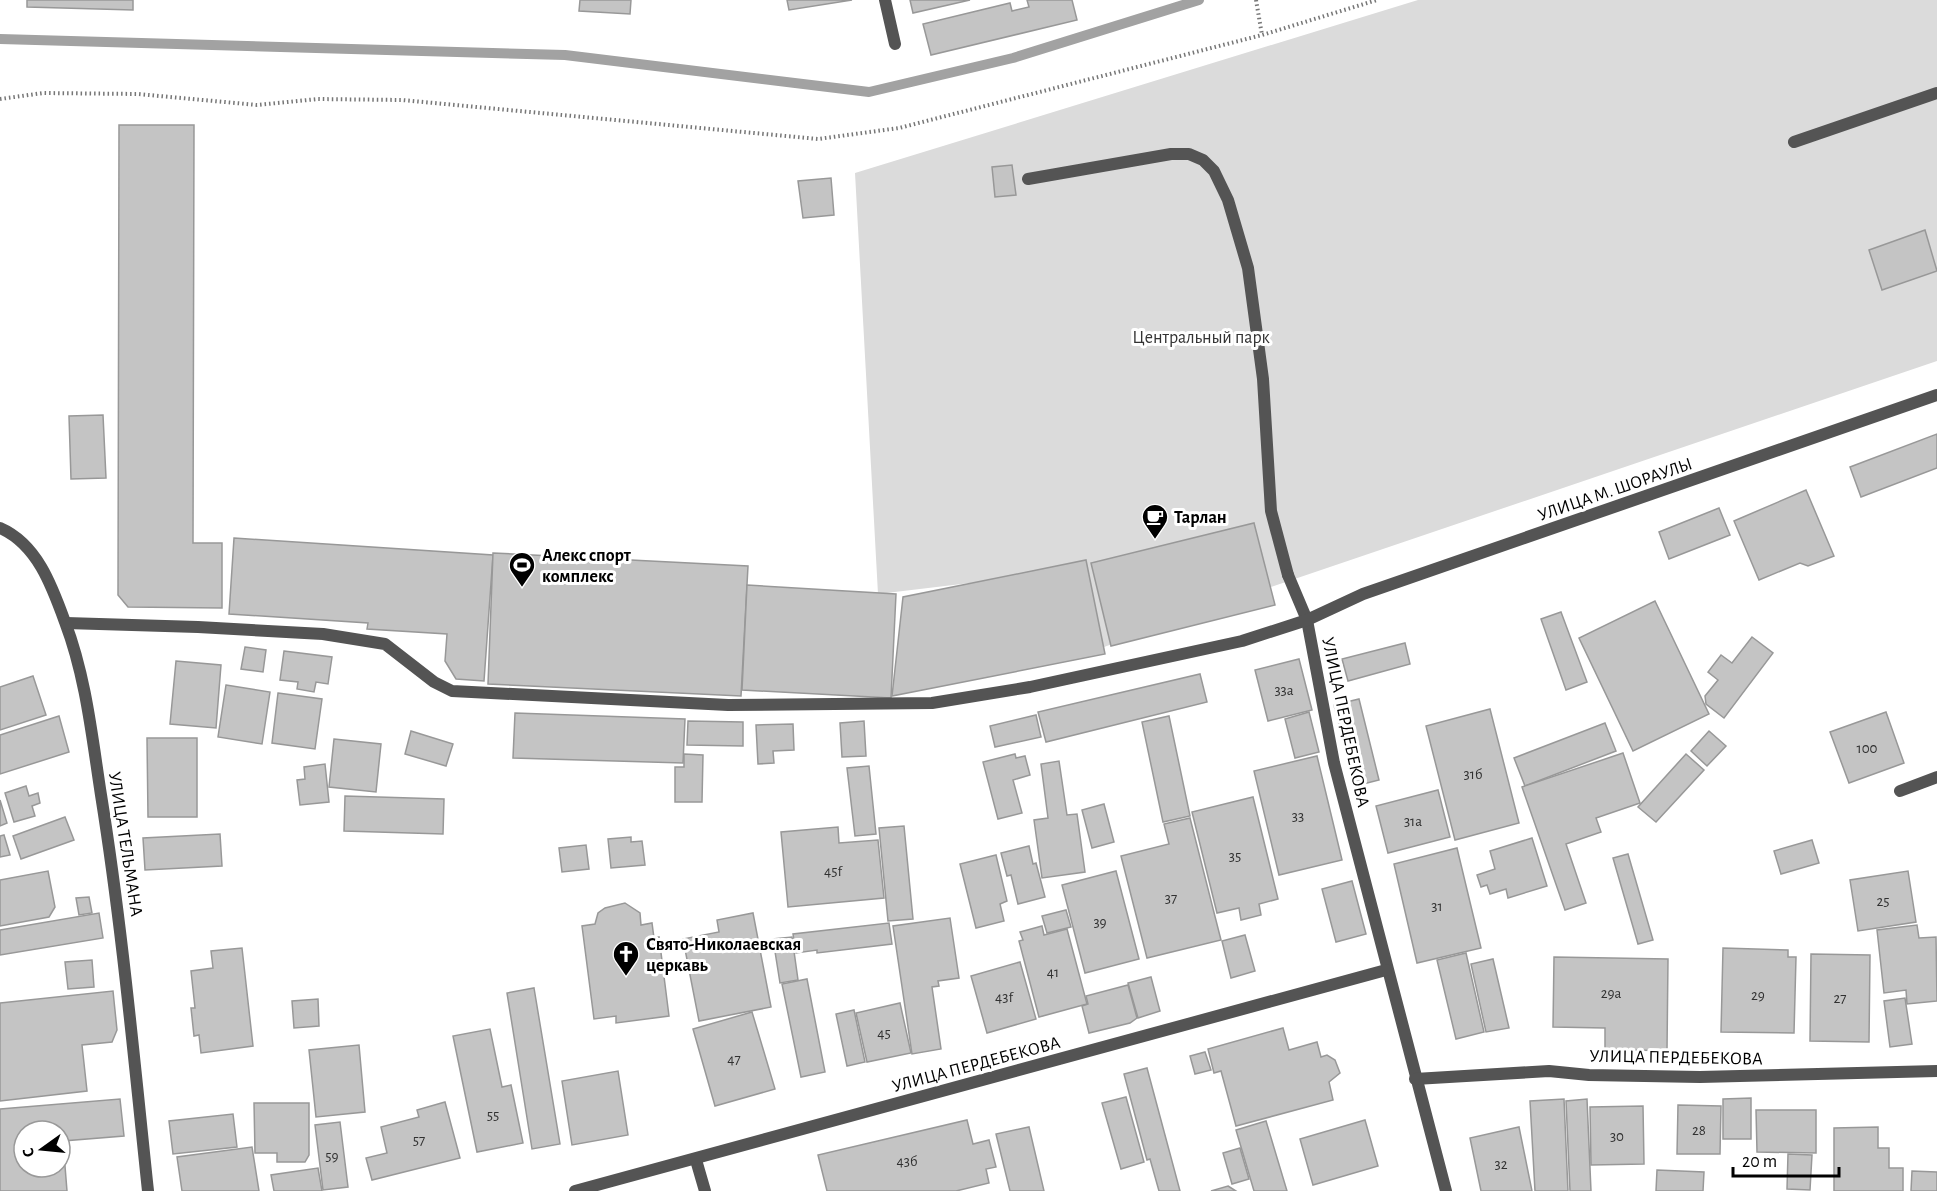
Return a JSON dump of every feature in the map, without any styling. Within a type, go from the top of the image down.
[{"type":"street","points":[[885,0],[895,44]]},
{"type":"street","points":[[1794,142],[1937,93]]},
{"type":"street","name":"УЛИЦА ПЕРДЕБЕКОВА","points":[[1028,179],[1171,154],[1190,154],[1203,160],[1214,171],[1228,200],[1248,268],[1263,380],[1271,511],[1288,575],[1307,620],[1334,763],[1386,970],[1446,1191]]},
{"type":"street","name":"УЛИЦА М. ШОРАУЛЫ","points":[[66,623],[323,634],[386,644],[434,682],[452,691],[728,705],[932,703],[1030,687],[1242,641],[1307,620],[1363,594],[1937,395]]},
{"type":"street","name":"УЛИЦА ТЕЛЬМАНА","points":[[0,528],[13,534],[32,552],[47,578],[66,623],[83,682],[117,898],[148,1191]]},
{"type":"street","points":[[1900,791],[1937,777]]},
{"type":"street","name":"УЛИЦА ПЕРДЕБЕКОВА","points":[[575,1191],[696,1160],[1386,970]]},
{"type":"street","name":"УЛИЦА ПЕРДЕБЕКОВА","points":[[1415,1079],[1549,1071],[1589,1075],[1700,1077],[1937,1071]]},
{"type":"street","points":[[696,1160],[705,1191]]},
{"type":"path","points":[[1256,0],[1262,34]]},
{"type":"path","points":[[0,99],[55,93],[138,94],[257,105],[318,99],[402,100],[818,139],[899,128],[1262,34],[1377,0]]},
{"type":"green space","name":"Центральный парк","points":[[1418,0],[1937,0],[1937,361],[1271,587],[1104,647],[1079,570],[878,594],[855,173]]},
{"type":"building","points":[[27,0],[133,0],[133,10],[27,7]]},
{"type":"building","points":[[580,0],[631,0],[630,14],[579,11]]},
{"type":"building","points":[[787,0],[852,0],[789,10]]},
{"type":"building","points":[[910,0],[970,0],[913,13]]},
{"type":"building","points":[[1027,0],[1072,0],[1077,20],[931,55],[923,24],[1010,3],[1012,11],[1029,7]]},
{"type":"building","points":[[119,125],[194,125],[193,543],[222,543],[222,608],[128,607],[118,595]]},
{"type":"building","points":[[1012,165],[1016,195],[995,197],[992,167]]},
{"type":"building","points":[[831,178],[834,215],[803,218],[798,181]]},
{"type":"building","points":[[1925,230],[1937,271],[1882,290],[1869,250]]},
{"type":"building","points":[[103,415],[106,478],[71,479],[69,416]]},
{"type":"building","points":[[1937,434],[1937,468],[1861,497],[1850,467]]},
{"type":"building","points":[[1806,490],[1834,556],[1808,566],[1800,563],[1759,580],[1734,521]]},
{"type":"building","points":[[1719,508],[1730,535],[1669,559],[1659,532]]},
{"type":"building","points":[[1254,523],[1275,605],[1111,646],[1091,563]]},
{"type":"building","points":[[234,538],[493,555],[484,681],[456,679],[445,661],[447,634],[367,629],[368,623],[229,614]]},
{"type":"building","points":[[493,553],[748,566],[741,696],[488,684]]},
{"type":"building","points":[[1086,560],[1105,654],[892,696],[903,597]]},
{"type":"building","points":[[747,585],[896,594],[891,698],[742,690]]},
{"type":"building","points":[[1655,601],[1709,714],[1633,751],[1579,638]]},
{"type":"building","points":[[1561,612],[1587,682],[1566,690],[1541,619]]},
{"type":"building","points":[[1752,637],[1773,653],[1724,718],[1706,704],[1705,696],[1718,680],[1708,672],[1721,655],[1732,663]]},
{"type":"building","points":[[1405,643],[1410,664],[1348,681],[1342,659]]},
{"type":"building","points":[[245,647],[266,650],[263,672],[241,669]]},
{"type":"building","points":[[284,651],[332,657],[328,684],[316,682],[314,692],[297,689],[298,682],[280,680]]},
{"type":"building","points":[[1299,659],[1312,710],[1268,721],[1255,670]]},
{"type":"building","points":[[176,661],[221,665],[216,728],[170,724]]},
{"type":"building","points":[[1200,674],[1207,702],[1046,742],[1038,712]]},
{"type":"building","points":[[33,676],[46,715],[0,730],[0,687]]},
{"type":"building","points":[[226,685],[270,692],[262,744],[218,737]]},
{"type":"building","points":[[278,693],[322,699],[315,749],[272,743]]},
{"type":"building","points":[[1359,699],[1379,780],[1355,786],[1334,705]]},
{"type":"building","points":[[1490,709],[1519,823],[1455,840],[1426,726]]},
{"type":"building","points":[[1309,712],[1319,752],[1295,758],[1285,719]]},
{"type":"building","points":[[1886,712],[1904,763],[1849,783],[1830,732]]},
{"type":"building","points":[[515,713],[685,719],[683,763],[513,758]]},
{"type":"building","points":[[1036,715],[1041,737],[995,747],[990,726]]},
{"type":"building","points":[[59,716],[69,752],[0,774],[0,735]]},
{"type":"building","points":[[1169,716],[1190,816],[1163,822],[1142,722]]},
{"type":"building","points":[[688,721],[743,722],[743,746],[687,745]]},
{"type":"building","points":[[864,721],[866,756],[842,757],[840,723]]},
{"type":"building","points":[[1605,723],[1616,751],[1525,786],[1514,758]]},
{"type":"building","points":[[793,724],[794,750],[773,751],[774,763],[758,764],[756,725]]},
{"type":"building","points":[[411,731],[453,744],[446,766],[405,754]]},
{"type":"building","points":[[1709,731],[1726,746],[1707,766],[1691,751]]},
{"type":"building","points":[[147,738],[197,738],[197,817],[148,817]]},
{"type":"building","points":[[334,739],[381,744],[376,792],[329,787]]},
{"type":"building","points":[[1623,753],[1640,803],[1596,818],[1601,832],[1566,844],[1586,903],[1565,910],[1522,787]]},
{"type":"building","points":[[684,754],[703,755],[702,802],[675,802],[675,767],[684,767]]},
{"type":"building","points":[[1015,754],[1016,758],[1025,756],[1030,775],[1013,780],[1022,813],[998,819],[983,762]]},
{"type":"building","points":[[1686,754],[1704,770],[1656,822],[1638,807]]},
{"type":"building","points":[[1317,756],[1342,860],[1279,875],[1254,771]]},
{"type":"building","points":[[1059,761],[1067,815],[1077,814],[1085,872],[1042,878],[1034,820],[1048,818],[1041,764]]},
{"type":"building","points":[[325,764],[329,802],[300,805],[297,780],[305,779],[304,767]]},
{"type":"building","points":[[869,766],[876,834],[855,836],[847,768]]},
{"type":"building","points":[[26,786],[29,796],[38,793],[40,803],[32,806],[35,816],[14,822],[5,793]]},
{"type":"building","points":[[1438,790],[1450,837],[1388,853],[1376,806]]},
{"type":"building","points":[[345,796],[444,799],[443,834],[344,831]]},
{"type":"building","points":[[1253,797],[1278,899],[1259,904],[1261,915],[1241,920],[1239,908],[1217,913],[1192,812]]},
{"type":"building","points":[[0,800],[7,823],[0,826]]},
{"type":"building","points":[[1104,804],[1114,842],[1092,848],[1082,810]]},
{"type":"building","points":[[65,817],[74,840],[21,859],[13,836]]},
{"type":"building","points":[[1190,818],[1221,940],[1147,958],[1121,856],[1169,844],[1164,824]]},
{"type":"building","points":[[904,826],[913,919],[888,921],[879,828]]},
{"type":"building","points":[[838,827],[839,843],[878,840],[884,898],[788,907],[781,832]]},
{"type":"building","points":[[220,834],[222,866],[145,870],[143,838]]},
{"type":"building","points":[[4,835],[10,855],[0,857],[0,836]]},
{"type":"building","points":[[631,837],[631,842],[642,841],[645,865],[611,868],[608,839]]},
{"type":"building","points":[[1532,838],[1547,886],[1508,898],[1506,889],[1490,894],[1487,885],[1481,887],[1477,875],[1495,869],[1490,851]]},
{"type":"building","points":[[1812,840],[1819,863],[1781,874],[1774,851]]},
{"type":"building","points":[[586,845],[589,869],[562,872],[559,848]]},
{"type":"building","points":[[1029,846],[1045,897],[1018,904],[1011,875],[1007,876],[1001,853]]},
{"type":"building","points":[[1457,848],[1481,948],[1417,963],[1394,864]]},
{"type":"building","points":[[1628,854],[1653,940],[1638,944],[1613,858]]},
{"type":"building","points":[[996,855],[1007,901],[1000,904],[1004,921],[976,928],[960,864]]},
{"type":"building","points":[[48,871],[55,907],[49,917],[0,926],[0,880]]},
{"type":"building","points":[[1116,871],[1139,959],[1085,973],[1062,885]]},
{"type":"building","points":[[1908,871],[1916,922],[1858,931],[1850,880]]},
{"type":"building","points":[[1352,881],[1366,934],[1336,942],[1322,889]]},
{"type":"building","points":[[89,897],[92,913],[79,915],[76,898]]},
{"type":"building","name":"Свято-Николаевская церкавь","points":[[625,903],[640,913],[641,925],[652,923],[654,938],[659,937],[669,1016],[616,1023],[616,1016],[594,1019],[582,926],[595,924],[598,913],[605,908]]},
{"type":"building","points":[[1066,910],[1071,927],[1047,933],[1042,916]]},
{"type":"building","points":[[99,913],[103,938],[0,955],[0,930]]},
{"type":"building","points":[[753,913],[771,1007],[699,1021],[683,939],[719,932],[717,920]]},
{"type":"building","points":[[950,918],[959,978],[938,981],[939,986],[932,987],[941,1049],[912,1054],[893,926]]},
{"type":"building","points":[[889,923],[892,944],[817,953],[817,950],[796,953],[793,934]]},
{"type":"building","points":[[1917,925],[1919,938],[1936,937],[1937,1001],[1907,1004],[1906,990],[1884,993],[1877,930]]},
{"type":"building","points":[[1042,926],[1044,935],[1067,929],[1087,1004],[1039,1017],[1019,941],[1023,940],[1020,932]]},
{"type":"building","points":[[1245,935],[1255,971],[1231,978],[1222,941]]},
{"type":"building","points":[[792,937],[798,980],[780,983],[773,939]]},
{"type":"building","points":[[242,948],[253,1046],[201,1053],[199,1035],[194,1036],[191,1008],[195,1008],[191,971],[213,968],[211,951]]},
{"type":"building","points":[[1723,948],[1788,950],[1788,957],[1796,957],[1794,1033],[1721,1032]]},
{"type":"building","points":[[1466,953],[1484,1032],[1456,1039],[1437,960]]},
{"type":"building","points":[[1811,954],[1870,955],[1869,1042],[1810,1041]]},
{"type":"building","points":[[1554,957],[1668,959],[1667,1051],[1605,1049],[1605,1028],[1553,1027]]},
{"type":"building","points":[[1493,959],[1509,1028],[1486,1032],[1471,964]]},
{"type":"building","points":[[92,960],[94,987],[68,989],[65,962]]},
{"type":"building","points":[[1020,962],[1036,1019],[987,1033],[971,976]]},
{"type":"building","points":[[1151,977],[1160,1011],[1138,1018],[1128,983]]},
{"type":"building","points":[[807,979],[825,1072],[801,1077],[782,984]]},
{"type":"building","points":[[1128,985],[1137,1018],[1130,1023],[1089,1033],[1082,1006],[1088,1004],[1086,996]]},
{"type":"building","points":[[534,988],[560,1144],[532,1149],[507,993]]},
{"type":"building","points":[[113,991],[117,1030],[112,1042],[82,1045],[87,1091],[0,1101],[0,1003]]},
{"type":"building","points":[[1905,998],[1912,1044],[1890,1047],[1884,1001]]},
{"type":"building","points":[[318,999],[319,1026],[294,1028],[292,1001]]},
{"type":"building","points":[[900,1003],[911,1053],[867,1062],[856,1013]]},
{"type":"building","points":[[854,1010],[865,1062],[847,1066],[836,1014]]},
{"type":"building","points":[[752,1012],[775,1089],[715,1106],[693,1029]]},
{"type":"building","points":[[1283,1028],[1289,1050],[1317,1042],[1321,1057],[1327,1055],[1335,1060],[1340,1073],[1329,1082],[1333,1100],[1236,1126],[1221,1071],[1214,1073],[1208,1049]]},
{"type":"building","points":[[490,1029],[502,1087],[511,1085],[523,1143],[477,1152],[453,1036]]},
{"type":"building","points":[[359,1045],[365,1112],[316,1117],[309,1050]]},
{"type":"building","points":[[1205,1052],[1211,1070],[1195,1074],[1190,1056]]},
{"type":"building","points":[[1147,1068],[1180,1191],[1159,1191],[1150,1159],[1147,1160],[1124,1074]]},
{"type":"building","points":[[618,1071],[628,1135],[572,1145],[562,1081]]},
{"type":"building","points":[[1126,1097],[1144,1162],[1121,1169],[1102,1103]]},
{"type":"building","points":[[1751,1098],[1751,1139],[1723,1139],[1723,1099]]},
{"type":"building","points":[[120,1099],[124,1136],[72,1140],[72,1119],[12,1119],[12,1179],[66,1179],[67,1191],[0,1191],[0,1109]]},
{"type":"building","points":[[1564,1099],[1568,1191],[1535,1191],[1530,1101]]},
{"type":"building","points":[[1587,1099],[1591,1191],[1570,1191],[1566,1101]]},
{"type":"building","points":[[445,1102],[460,1158],[372,1180],[366,1158],[387,1153],[381,1127],[419,1117],[417,1110]]},
{"type":"building","points":[[254,1103],[309,1103],[309,1155],[305,1162],[277,1162],[277,1153],[255,1153]]},
{"type":"building","points":[[1678,1105],[1721,1106],[1720,1154],[1677,1154]]},
{"type":"building","points":[[1643,1106],[1644,1164],[1591,1165],[1590,1107]]},
{"type":"building","points":[[1756,1110],[1816,1110],[1816,1153],[1757,1152]]},
{"type":"building","points":[[233,1114],[237,1147],[173,1154],[169,1121]]},
{"type":"building","points":[[967,1120],[973,1144],[989,1140],[996,1167],[986,1169],[989,1183],[956,1191],[827,1191],[818,1155]]},
{"type":"building","points":[[1365,1120],[1378,1166],[1313,1185],[1300,1139]]},
{"type":"building","points":[[1266,1121],[1287,1191],[1254,1191],[1236,1130]]},
{"type":"building","points":[[340,1122],[348,1187],[323,1190],[315,1125]]},
{"type":"building","points":[[1029,1127],[1044,1191],[1010,1191],[996,1134]]},
{"type":"building","points":[[1519,1127],[1532,1191],[1481,1191],[1470,1138]]},
{"type":"building","points":[[1878,1127],[1878,1148],[1889,1148],[1889,1168],[1903,1168],[1903,1191],[1834,1191],[1834,1128]]},
{"type":"building","points":[[252,1147],[259,1191],[182,1191],[177,1157]]},
{"type":"building","points":[[1240,1148],[1249,1179],[1232,1184],[1223,1153]]},
{"type":"building","points":[[1788,1154],[1812,1155],[1810,1190],[1787,1189]]},
{"type":"building","points":[[318,1168],[322,1191],[274,1191],[271,1175]]},
{"type":"building","points":[[1657,1170],[1704,1172],[1703,1191],[1656,1191]]},
{"type":"building","points":[[1912,1171],[1937,1172],[1937,1191],[1911,1191]]},
{"type":"building","points":[[1228,1186],[1236,1191],[1211,1191]]},
{"type":"waterway","points":[[0,39],[565,55],[869,92],[1013,58],[1199,0]]},
{"type":"place","name":"Тарлан","points":[[1155,540]]},
{"type":"place","name":"Алекс спорт комплекс","points":[[522,588]]},
{"type":"place","name":"Свято-Николаевская церкавь","points":[[626,977]]}]
